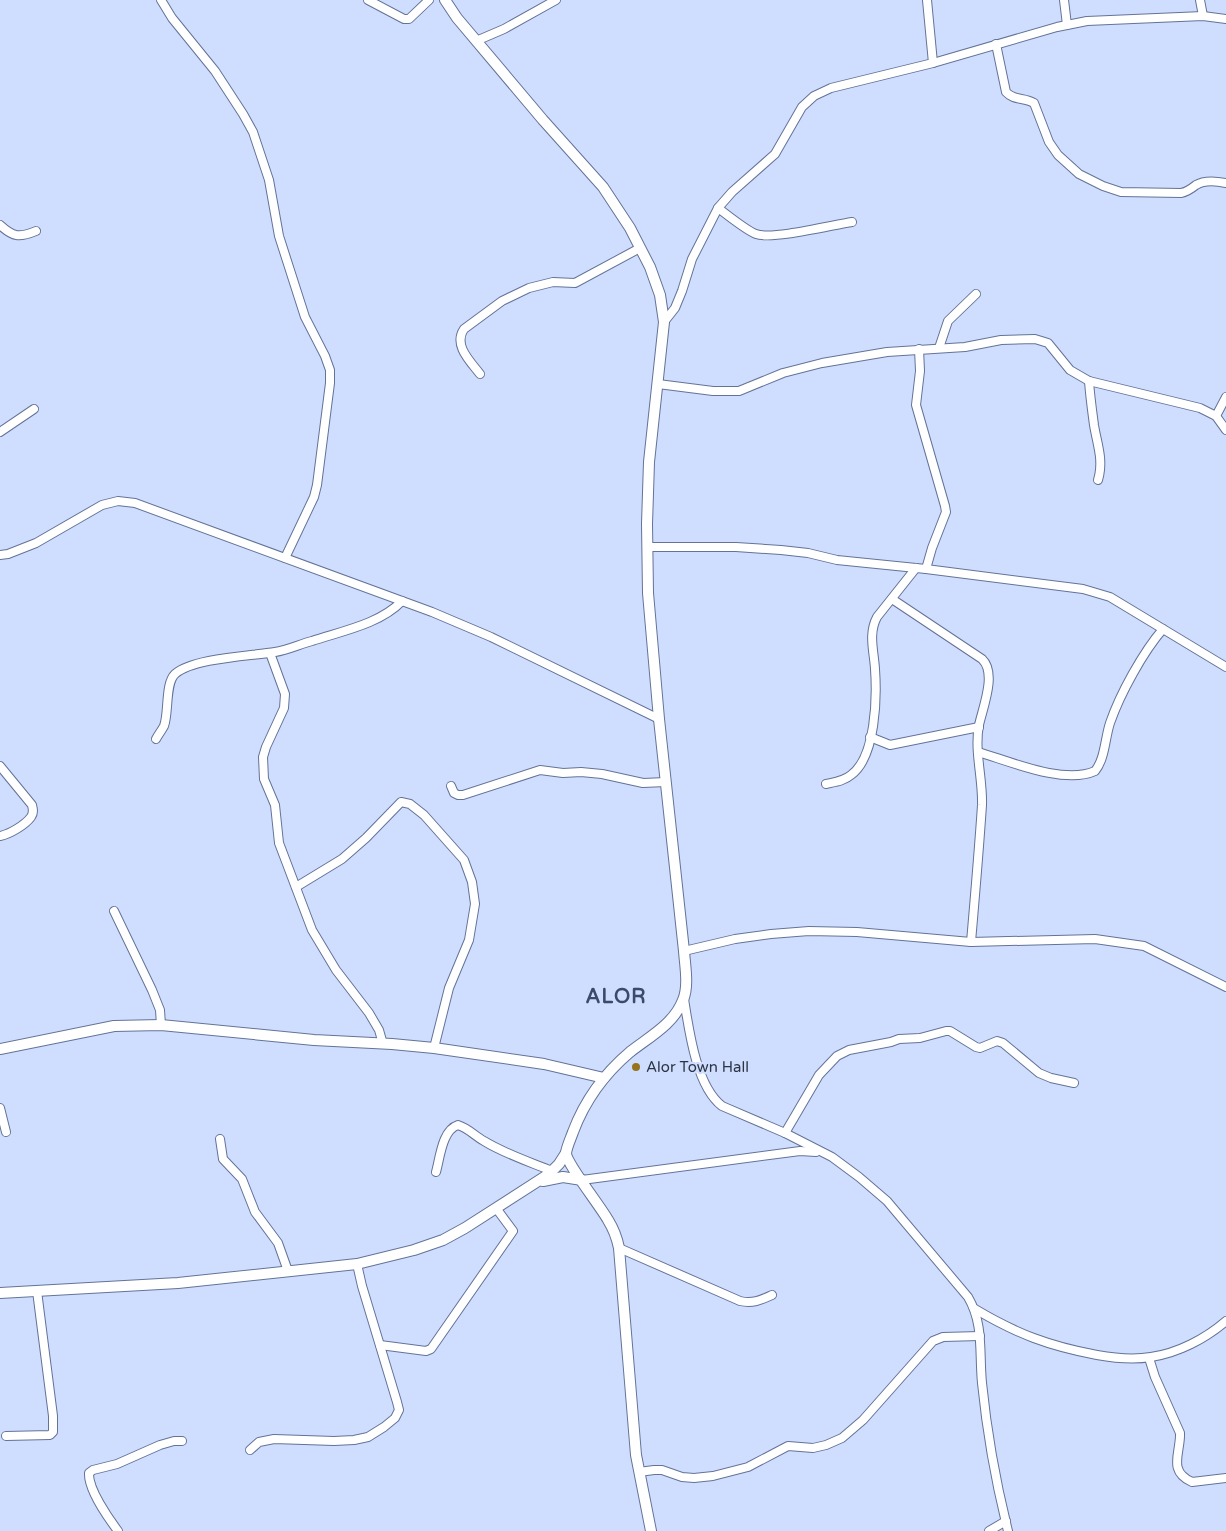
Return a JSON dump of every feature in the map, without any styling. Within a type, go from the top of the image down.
[{"type":"main road","points":[[0,1293],[178,1283],[357,1264],[414,1250],[443,1240],[534,1184],[559,1164],[566,1153],[579,1116],[609,1071],[669,1022],[684,998],[686,981],[684,951],[659,719],[648,593],[649,462],[664,322],[660,295],[650,266],[630,228],[603,187],[476,41],[445,0]]},
{"type":"main road","points":[[0,1049],[114,1026],[161,1025],[314,1040],[434,1048],[544,1064],[604,1078]]},
{"type":"main road","points":[[566,1153],[574,1172],[582,1180],[609,1221],[620,1248],[635,1447],[651,1531]]},
{"type":"main road","points":[[534,1184],[563,1178],[582,1180]]},
{"type":"street","points":[[161,0],[172,18],[215,71],[253,132],[269,180],[278,236],[305,317],[330,370],[330,383],[314,498],[286,558]]},
{"type":"street","points":[[368,0],[404,18],[414,15],[429,0]]},
{"type":"street","points":[[476,41],[504,29],[556,0]]},
{"type":"street","points":[[927,0],[933,64]]},
{"type":"street","points":[[1064,0],[1067,25]]},
{"type":"street","points":[[1200,0],[1204,16]]},
{"type":"street","points":[[664,322],[675,308],[692,259],[718,208],[732,192],[775,154],[802,107],[814,96],[831,88],[933,64],[996,44],[1087,21],[1204,16],[1226,19]]},
{"type":"street","points":[[996,44],[1006,92],[1018,100],[1030,100],[1034,103],[1050,142],[1058,155],[1079,174],[1103,186],[1122,192],[1181,193],[1204,182],[1226,183]]},
{"type":"street","points":[[718,208],[751,232],[764,236],[819,229],[852,222]]},
{"type":"street","points":[[0,225],[16,236],[36,231]]},
{"type":"street","points":[[480,374],[463,351],[460,340],[464,329],[502,302],[529,288],[553,282],[575,283],[640,248]]},
{"type":"street","points":[[938,348],[948,321],[976,294]]},
{"type":"street","points":[[658,384],[713,391],[739,391],[783,373],[822,363],[888,352],[965,347],[1001,340],[1035,339],[1043,341],[1055,350],[1070,370],[1078,376],[1089,381],[1200,408],[1216,416],[1226,428]]},
{"type":"street","points":[[919,349],[920,371],[916,405],[946,506],[946,512],[926,569]]},
{"type":"street","points":[[1089,381],[1094,427],[1100,455],[1101,470],[1098,480]]},
{"type":"street","points":[[1216,416],[1226,397]]},
{"type":"street","points":[[0,432],[34,409]]},
{"type":"street","points":[[0,555],[8,554],[36,543],[102,505],[118,502],[135,503],[402,601],[491,637],[659,719]]},
{"type":"street","points":[[647,547],[780,550],[808,553],[837,560],[1083,589],[1110,597],[1226,668]]},
{"type":"street","points":[[826,784],[844,780],[852,774],[864,759],[870,737],[874,709],[875,671],[871,633],[873,624],[916,568]]},
{"type":"street","points":[[892,599],[987,664],[989,672],[987,692],[979,727],[978,752],[982,803],[971,942]]},
{"type":"street","points":[[156,739],[164,725],[170,681],[175,674],[194,665],[228,658],[270,653],[378,619],[394,610],[402,601]]},
{"type":"street","points":[[978,752],[1052,774],[1085,774],[1095,771],[1101,759],[1110,722],[1122,695],[1151,643],[1163,629]]},
{"type":"street","points":[[270,653],[285,694],[284,708],[266,747],[264,757],[264,779],[274,805],[279,843],[312,930],[336,970],[369,1013],[379,1030],[382,1044]]},
{"type":"street","points":[[870,737],[890,745],[979,727]]},
{"type":"street","points":[[0,766],[32,805],[33,811],[32,816],[22,825],[0,836]]},
{"type":"street","points":[[451,786],[454,793],[462,795],[540,770],[563,773],[602,774],[643,783],[666,782]]},
{"type":"street","points":[[296,887],[342,859],[366,838],[401,802],[410,804],[424,814],[464,860],[472,882],[475,904],[469,940],[449,988],[434,1048]]},
{"type":"street","points":[[114,912],[152,990],[160,1010],[161,1025]]},
{"type":"street","points":[[684,951],[735,939],[809,931],[857,932],[971,942],[1095,939],[1144,946],[1226,986]]},
{"type":"street","points":[[684,998],[696,1058],[714,1100],[722,1106],[785,1133],[795,1140],[832,1157],[859,1177],[887,1201],[968,1296],[975,1309],[980,1336],[983,1392],[992,1457],[1008,1531]]},
{"type":"street","points":[[785,1133],[819,1075],[838,1056],[849,1050],[886,1044],[899,1039],[920,1038],[950,1031],[980,1048],[998,1041],[1039,1073],[1050,1078],[1074,1083]]},
{"type":"street","points":[[0,1108],[6,1132]]},
{"type":"street","points":[[436,1172],[450,1129],[458,1125],[463,1126],[484,1142],[552,1171]]},
{"type":"street","points":[[220,1139],[224,1159],[242,1179],[255,1212],[278,1243],[288,1271]]},
{"type":"street","points":[[791,1152],[798,1144],[795,1140]]},
{"type":"street","points":[[582,1180],[791,1152],[823,1153]]},
{"type":"street","points":[[380,1345],[420,1350],[431,1349],[513,1231],[496,1208]]},
{"type":"street","points":[[620,1248],[740,1301],[748,1303],[772,1295]]},
{"type":"street","points":[[250,1450],[259,1442],[274,1439],[354,1440],[368,1437],[384,1428],[395,1418],[399,1410],[398,1402],[357,1264]]},
{"type":"street","points":[[6,1436],[50,1435],[53,1432],[37,1291]]},
{"type":"street","points":[[975,1309],[1004,1326],[1044,1343],[1113,1358],[1150,1358],[1179,1349],[1214,1332],[1226,1321]]},
{"type":"street","points":[[639,1472],[662,1470],[682,1477],[712,1476],[748,1467],[788,1446],[812,1448],[826,1445],[842,1438],[863,1420],[933,1341],[943,1336],[980,1336]]},
{"type":"street","points":[[1150,1358],[1155,1377],[1180,1433],[1176,1459],[1180,1473],[1192,1482],[1226,1478]]},
{"type":"street","points":[[118,1531],[96,1496],[90,1483],[89,1474],[93,1470],[117,1464],[160,1444],[182,1441]]},
{"type":"street","points":[[989,1531],[1006,1521]]},
{"type":"place","name":"Alor Town Hall","points":[[636,1067]]},
{"type":"district","name":"ALOR","points":[[616,997]]}]
